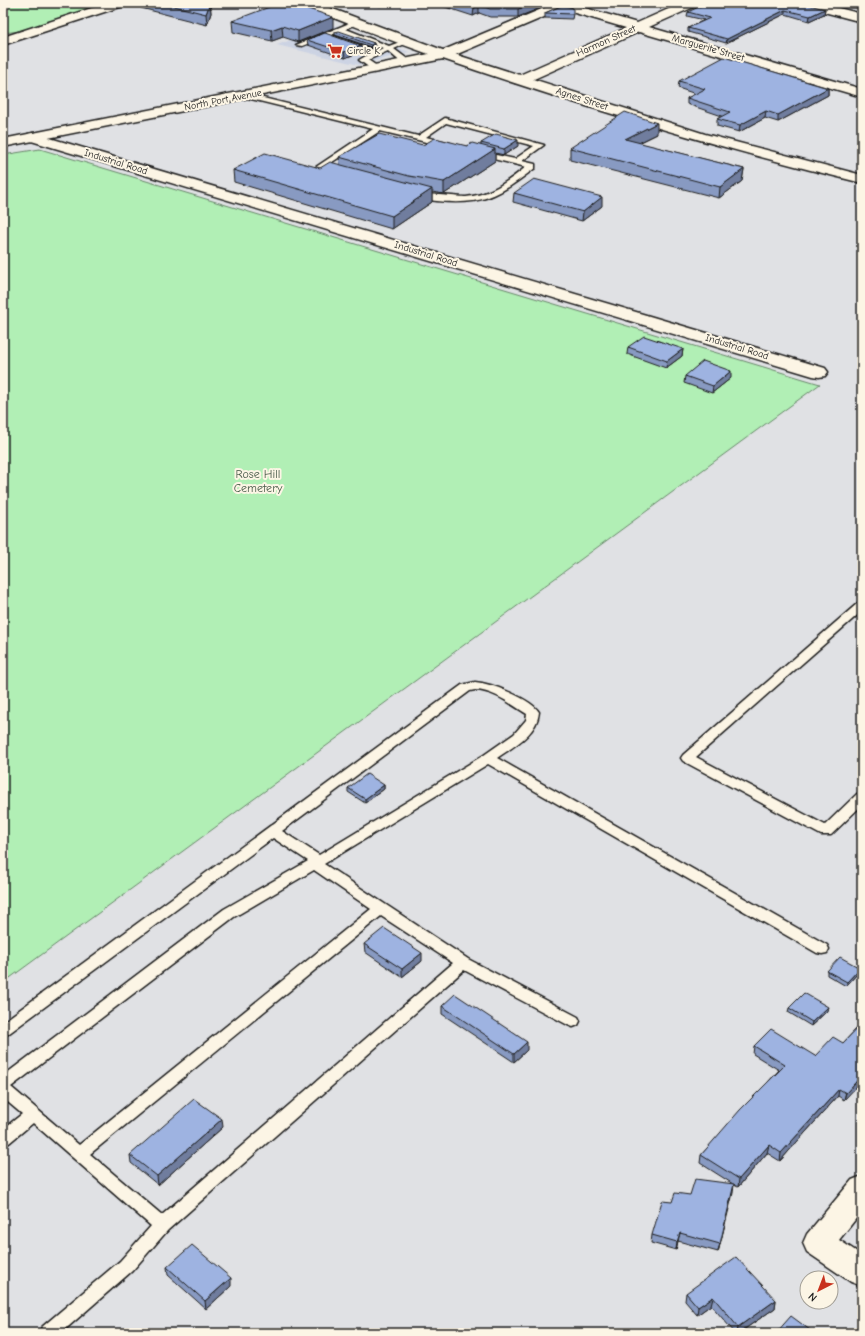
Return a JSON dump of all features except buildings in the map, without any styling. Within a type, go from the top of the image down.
[{"type":"street","points":[[3,41],[119,3]]},
{"type":"street","name":"Agnes Street","points":[[306,3],[442,54],[700,137],[862,179]]},
{"type":"street","name":"Harmon Street","points":[[520,80],[692,3]]},
{"type":"street","points":[[805,3],[862,18]]},
{"type":"street","name":"Marguerite Street","points":[[561,4],[862,93]]},
{"type":"street","name":"North Port Avenue","points":[[3,143],[407,63],[442,54],[561,4]]},
{"type":"street","points":[[3,36],[18,36]]},
{"type":"street","name":"Industrial Road","points":[[33,137],[819,372]]},
{"type":"street","points":[[862,1189],[818,1243],[862,1272]]},
{"type":"lane","points":[[300,45],[357,22]]},
{"type":"lane","points":[[339,29],[362,42],[377,53]]},
{"type":"lane","points":[[362,42],[382,32]]},
{"type":"lane","points":[[325,35],[389,48],[407,63]]},
{"type":"lane","points":[[377,69],[363,60],[407,41]]},
{"type":"lane","points":[[246,95],[457,147]]},
{"type":"lane","points":[[420,138],[445,120],[540,145],[516,162]]},
{"type":"lane","points":[[342,173],[320,167],[379,128]]},
{"type":"lane","points":[[409,192],[431,198],[460,200],[493,193],[532,166],[472,151]]},
{"type":"lane","points":[[862,605],[687,758],[826,832],[862,798]]},
{"type":"lane","points":[[3,1030],[466,688],[473,686],[488,687],[533,712],[532,720],[518,737],[488,758],[316,863],[229,913],[3,1084]]},
{"type":"lane","points":[[488,758],[822,948]]},
{"type":"lane","points":[[272,831],[381,908],[463,963],[573,1021]]},
{"type":"lane","points":[[79,1154],[381,908]]},
{"type":"lane","points":[[48,1333],[126,1266],[162,1225],[463,963]]},
{"type":"lane","points":[[3,1089],[162,1225]]},
{"type":"lane","points":[[3,1138],[32,1115]]},
{"type":"shaded area","points":[[333,25],[409,52],[359,65],[277,45]]},
{"type":"green space","points":[[3,3],[109,3],[20,31],[3,33]]},
{"type":"green space","name":"Rose Hill Cemetery","points":[[40,149],[820,384],[3,983],[3,155]]},
{"type":"place","name":"Circle K","points":[[335,51]]}]
